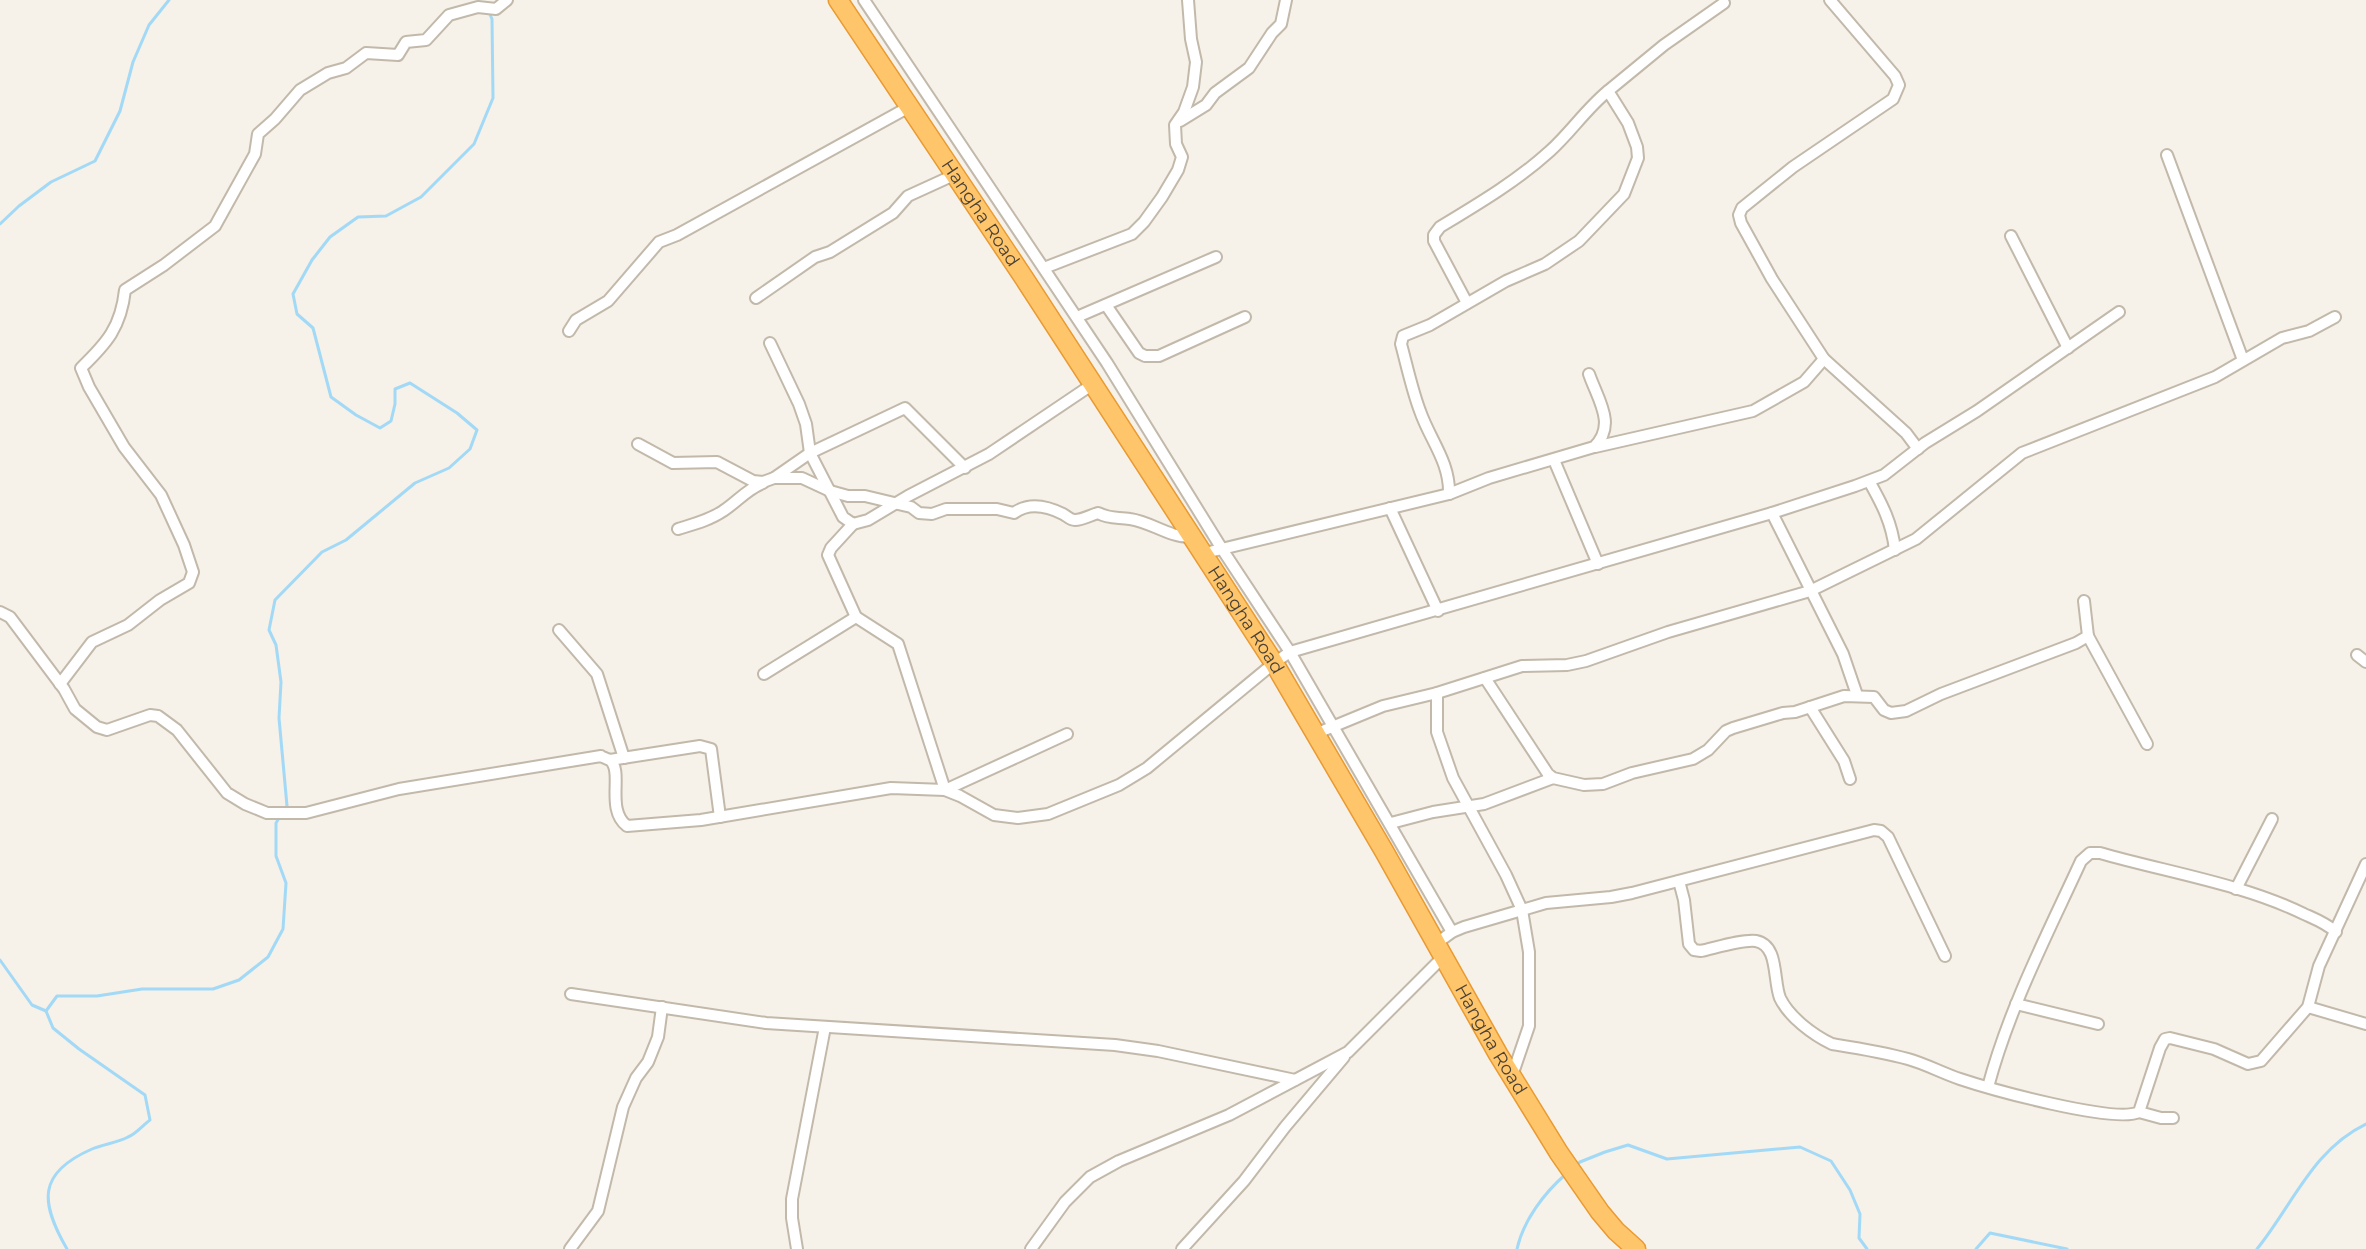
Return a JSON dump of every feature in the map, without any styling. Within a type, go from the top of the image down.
[{"type":"highway","name":"Hangha Road","points":[[838,0],[1093,384],[1201,555],[1274,663],[1512,1076],[1559,1153],[1616,1231],[1636,1249]]},
{"type":"street","points":[[60,684],[92,642],[128,625],[160,600],[189,583],[193,572],[184,545],[161,495],[124,447],[89,387],[81,368],[114,333],[123,310],[125,290],[164,265],[216,226],[255,154],[258,134],[300,90],[328,72],[346,68],[366,53],[398,55],[406,42],[426,40],[449,15],[478,8],[496,9],[507,0]]},
{"type":"street","points":[[864,0],[1077,317],[1222,549],[1290,652],[1452,932]]},
{"type":"street","points":[[1044,268],[1132,234],[1144,222],[1178,170],[1182,158],[1176,144],[1177,122],[1184,112],[1193,87],[1196,62],[1191,39],[1188,0]]},
{"type":"street","points":[[1177,122],[1206,105],[1215,93],[1249,68],[1272,33],[1281,24],[1286,0]]},
{"type":"street","points":[[1830,0],[1895,76],[1899,85],[1897,94],[1881,109],[1793,167],[1742,208],[1739,214],[1741,223],[1772,279],[1824,359],[1906,433],[1918,449]]},
{"type":"street","points":[[1467,303],[1434,241],[1434,235],[1440,227],[1499,191],[1549,152],[1608,91],[1664,45],[1724,3]]},
{"type":"street","points":[[1449,494],[1447,472],[1441,454],[1420,411],[1401,344],[1403,336],[1430,326],[1522,273],[1545,264],[1579,241],[1624,194],[1637,165],[1637,147],[1628,123],[1608,91]]},
{"type":"street","points":[[569,331],[576,320],[608,300],[659,242],[677,235],[909,107]]},
{"type":"street","points":[[2167,155],[2243,360]]},
{"type":"street","points":[[756,298],[815,257],[830,252],[893,213],[908,196],[954,175]]},
{"type":"street","points":[[2011,236],[2068,348]]},
{"type":"street","points":[[1077,317],[1216,257]]},
{"type":"street","points":[[1106,305],[1139,352],[1145,356],[1159,356],[1245,317]]},
{"type":"street","points":[[610,760],[614,767],[616,808],[620,820],[627,826],[720,817],[891,788],[945,790],[994,815],[1018,818],[1048,814],[1119,785],[1147,768],[1290,652],[1772,513],[1884,475],[1918,449],[1977,411],[2119,312]]},
{"type":"street","points":[[1315,734],[1383,706],[1437,693],[1522,666],[1567,665],[1586,661],[1668,632],[1810,591],[1916,539],[2022,453],[2216,377],[2282,338],[2309,331],[2334,318]]},
{"type":"street","points":[[770,343],[799,404],[806,424],[810,453],[843,517],[853,524]]},
{"type":"street","points":[[1201,555],[1449,494],[1490,478],[1594,447],[1752,411],[1804,382],[1824,359]]},
{"type":"street","points":[[1589,375],[1606,422],[1606,431],[1601,441],[1594,447]]},
{"type":"street","points":[[945,790],[898,644],[856,617],[828,555],[831,548],[853,524],[868,520],[965,468],[1010,441],[1093,384]]},
{"type":"street","points":[[678,529],[718,514],[752,487],[774,478],[810,453],[905,408],[965,468]]},
{"type":"street","points":[[638,444],[673,463],[717,462],[753,481],[763,482]]},
{"type":"street","points":[[1554,460],[1599,564]]},
{"type":"street","points":[[774,478],[802,478],[830,491],[848,496],[866,496],[910,507],[919,513],[932,514],[946,509],[997,508],[1014,513],[1020,509],[1037,505],[1062,513],[1072,520],[1098,513],[1107,518],[1142,521],[1180,537],[1190,537]]},
{"type":"street","points":[[1869,481],[1885,509],[1893,531],[1895,550]]},
{"type":"street","points":[[1390,508],[1438,611]]},
{"type":"street","points":[[1772,513],[1843,654],[1857,695]]},
{"type":"street","points":[[2084,601],[2088,636],[2147,744]]},
{"type":"street","points":[[0,612],[10,617],[60,684],[75,709],[97,727],[107,730],[150,715],[158,716],[177,730],[227,793],[244,804],[267,813],[306,813],[399,789],[601,756],[610,760],[700,746],[711,749],[720,817]]},
{"type":"street","points":[[764,674],[856,617]]},
{"type":"street","points":[[559,630],[597,674],[624,758]]},
{"type":"street","points":[[1485,678],[1541,767],[1553,778],[1593,786],[1632,773],[1694,759],[1708,750],[1726,731],[1844,696],[1874,697],[1884,710],[1891,713],[1906,711],[1941,694],[2076,643],[2088,636]]},
{"type":"street","points":[[1437,693],[1437,732],[1453,778],[1506,874],[1522,910],[1530,968],[1529,1026],[1512,1076]]},
{"type":"street","points":[[1810,706],[1844,761],[1850,779]]},
{"type":"street","points":[[945,790],[1067,734]]},
{"type":"street","points":[[1391,823],[1433,812],[1484,804],[1553,778]]},
{"type":"street","points":[[2236,889],[2272,819]]},
{"type":"street","points":[[1182,1249],[1244,1181],[1285,1127],[1440,949],[1452,932],[1546,903],[1611,897],[1864,832],[1881,831],[1888,837],[1945,956]]},
{"type":"street","points":[[1988,1088],[1999,1046],[2016,1004],[2081,861],[2090,853],[2100,853],[2236,889],[2290,907],[2328,925],[2336,932]]},
{"type":"street","points":[[1679,881],[1684,900],[1689,944],[1694,950],[1701,951],[1754,940],[1764,943],[1769,950],[1781,999],[1789,1011],[1821,1039],[1832,1044],[1911,1059],[1988,1088],[2094,1111],[2132,1116],[2139,1112],[2165,1039],[2170,1038],[2214,1049],[2248,1064],[2261,1061],[2308,1007],[2319,966],[2366,864]]},
{"type":"street","points":[[571,994],[751,1021],[1115,1045],[1169,1053],[1295,1080]]},
{"type":"street","points":[[2016,1004],[2098,1024]]},
{"type":"street","points":[[570,1249],[598,1211],[623,1107],[636,1078],[648,1062],[658,1037],[662,1006]]},
{"type":"street","points":[[2308,1007],[2366,1024]]},
{"type":"street","points":[[797,1249],[792,1218],[792,1199],[825,1027]]},
{"type":"street","points":[[1031,1249],[1065,1202],[1090,1177],[1119,1161],[1229,1115],[1348,1052]]},
{"type":"street","points":[[2139,1112],[2161,1118],[2173,1118]]},
{"type":"waterway","points":[[0,224],[19,206],[51,182],[95,161],[120,111],[133,62],[149,25],[169,0]]},
{"type":"waterway","points":[[284,809],[287,806],[279,718],[281,682],[276,645],[269,630],[275,600],[322,552],[346,540],[415,483],[449,468],[470,449],[477,430],[457,413],[410,383],[395,389],[395,404],[391,421],[380,428],[356,415],[331,397],[313,328],[297,314],[293,294],[312,260],[330,237],[358,217],[386,216],[421,197],[474,144],[493,98],[492,19],[488,10]]},
{"type":"waterway","points":[[67,1249],[52,1217],[49,1203],[49,1190],[53,1179],[61,1168],[74,1158],[92,1149],[131,1136],[150,1120],[145,1095],[53,1028],[46,1011],[57,996],[97,996],[142,989],[213,989],[239,980],[268,957],[283,929],[286,883],[276,856],[276,823],[281,815]]},
{"type":"waterway","points":[[0,960],[32,1005],[46,1011]]},
{"type":"waterway","points":[[2257,1249],[2317,1163],[2348,1135],[2366,1124]]},
{"type":"waterway","points":[[1575,1166],[1605,1152],[1628,1145],[1667,1159],[1800,1147],[1831,1161],[1850,1190],[1860,1214],[1859,1238],[1867,1249]]},
{"type":"waterway","points":[[1517,1249],[1529,1218],[1550,1190],[1566,1174]]},
{"type":"waterway","points":[[1976,1249],[1990,1233],[2067,1249]]}]
